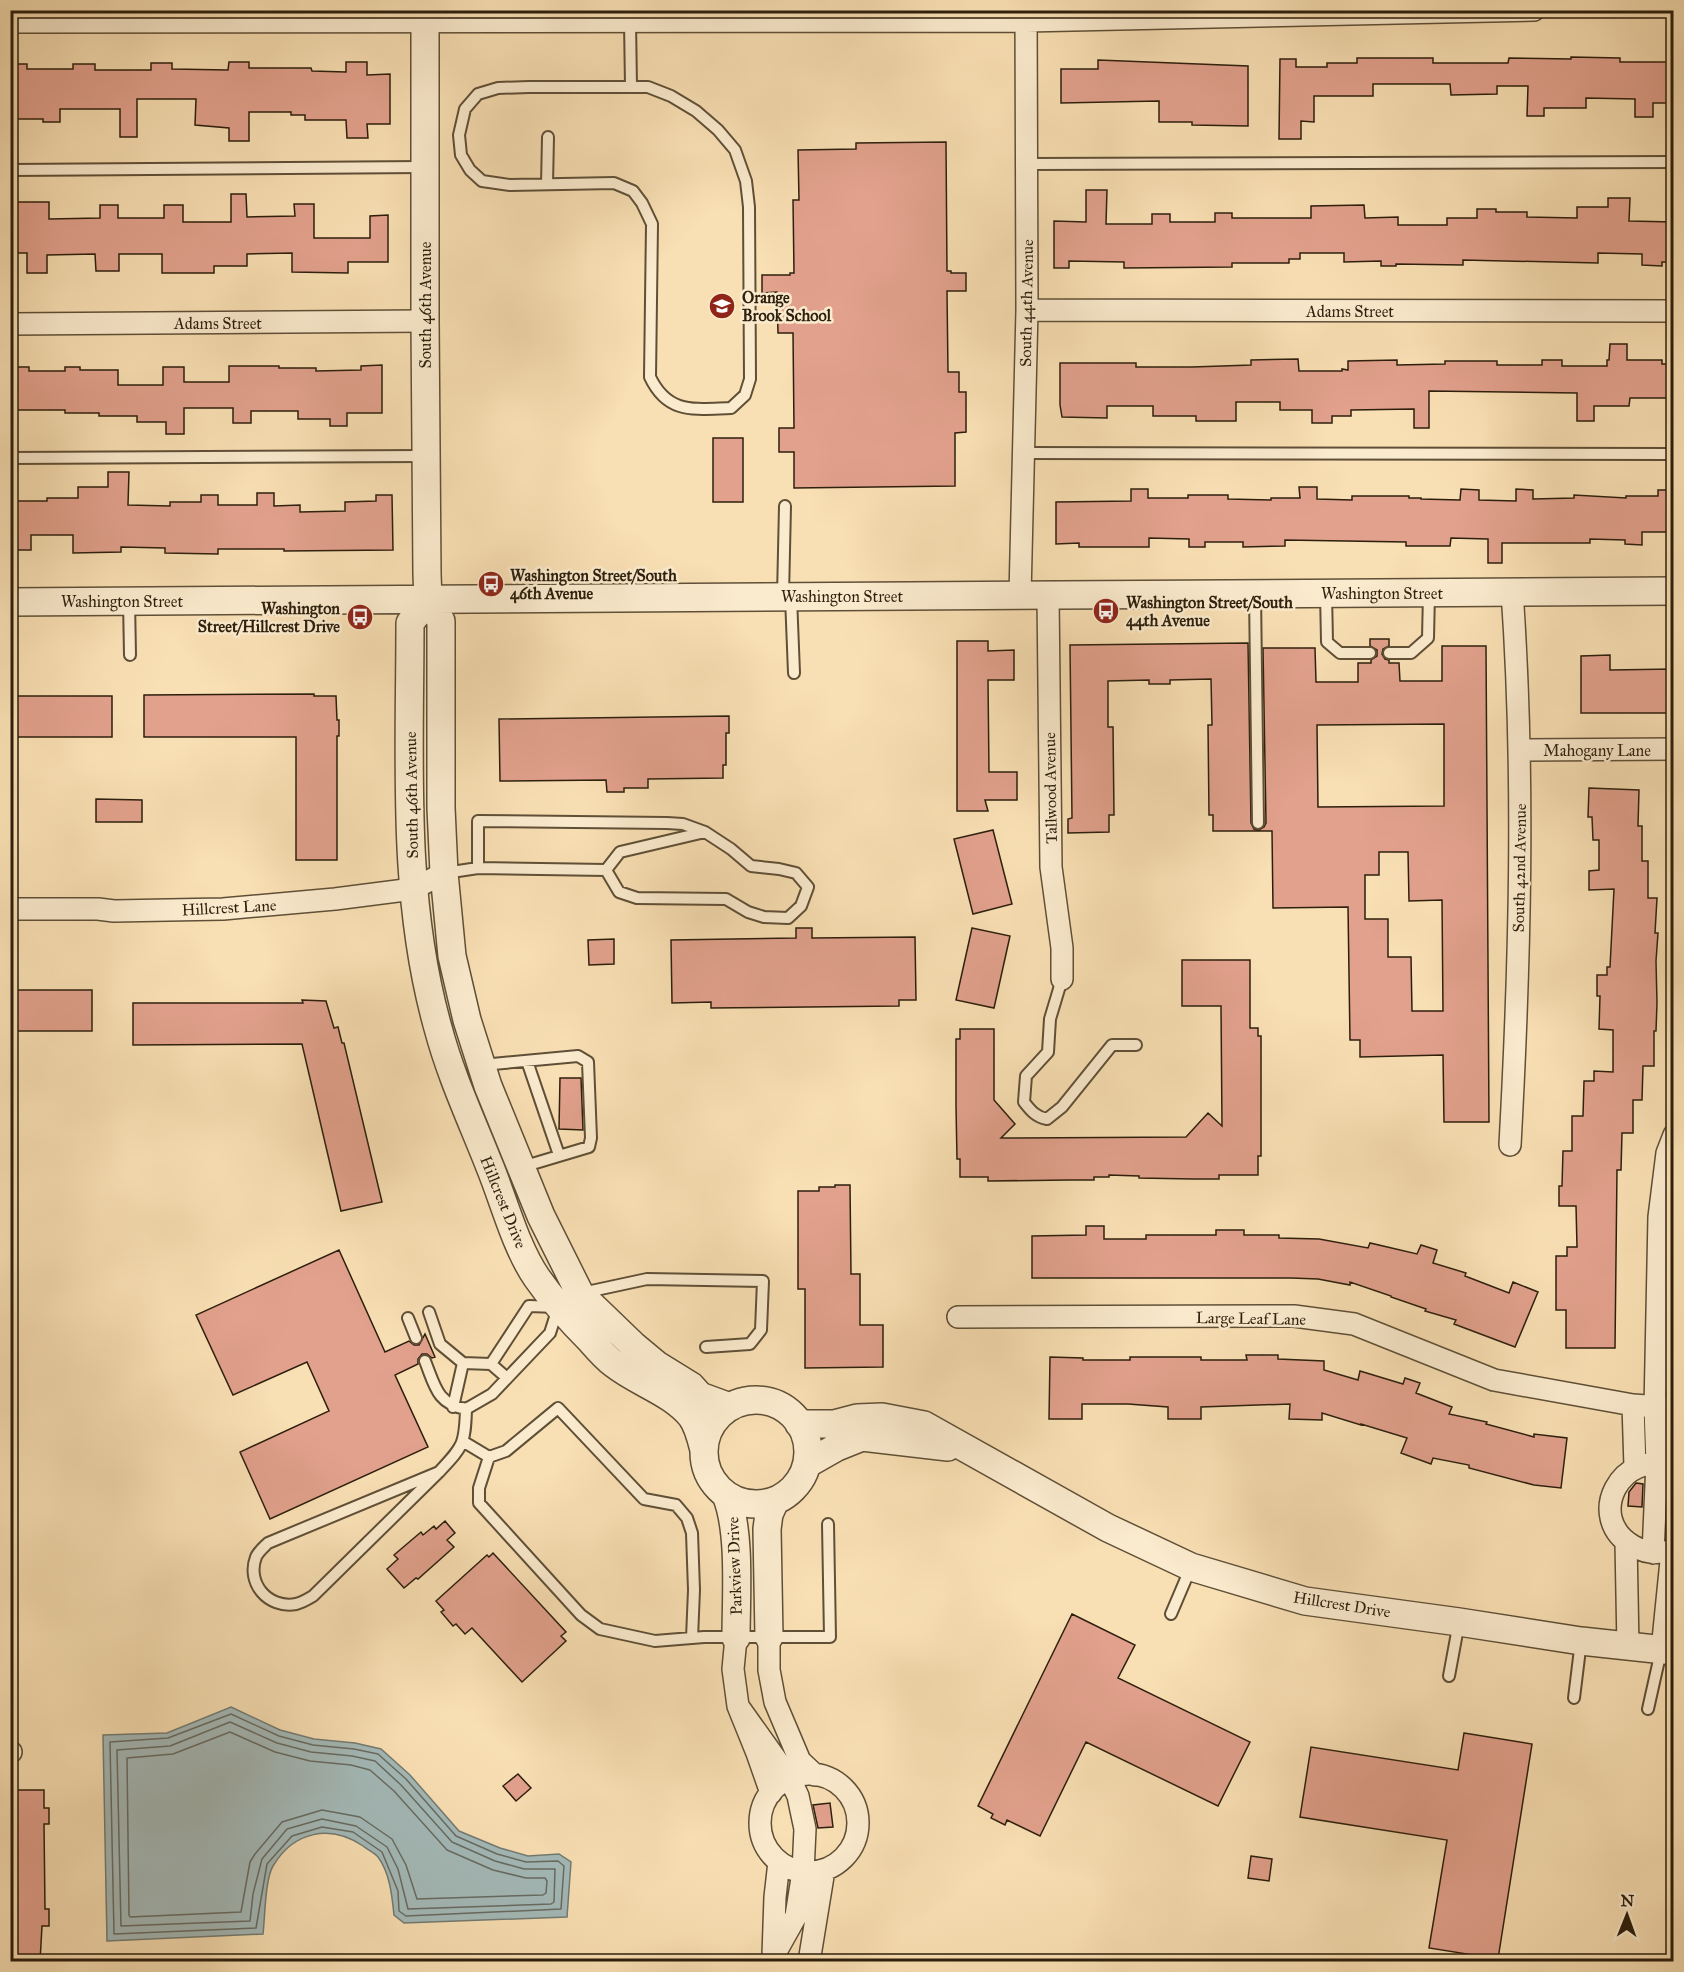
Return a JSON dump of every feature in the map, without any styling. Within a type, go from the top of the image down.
[{"type":"street","points":[[10,22],[425,16],[630,21],[1534,10]]},
{"type":"street","name":"South 46th Avenue","points":[[425,16],[428,600],[441,621],[441,808],[444,873]]},
{"type":"street","name":"South 44th Avenue","points":[[1020,595],[1027,310],[1026,16]]},
{"type":"street","name":"Adams Street","points":[[1027,310],[1674,311]]},
{"type":"street","name":"Adams Street","points":[[10,324],[425,321]]},
{"type":"street","name":"South 42nd Avenue","points":[[1509,1145],[1517,1003],[1520,750],[1512,591]]},
{"type":"street","name":"Washington Street","points":[[10,602],[1674,591]]},
{"type":"street","name":"Tallwood Avenue","points":[[1048,595],[1051,867],[1062,948],[1062,980]]},
{"type":"street","name":"South 46th Avenue","points":[[413,889],[410,623],[428,600]]},
{"type":"street","name":"Mahogany Lane","points":[[1520,750],[1674,749]]},
{"type":"street","name":"Hillcrest Lane","points":[[10,909],[114,911],[223,909],[413,889],[444,873]]},
{"type":"street","name":"Hillcrest Drive","points":[[444,873],[452,956],[467,1020],[521,1167],[549,1233],[569,1300],[614,1364],[677,1402],[691,1416],[699,1433],[706,1467],[714,1483],[726,1495]]},
{"type":"street","name":"Hillcrest Drive","points":[[413,889],[424,966],[435,1018],[460,1096],[513,1228],[535,1275],[633,1345],[657,1365],[691,1386],[700,1396],[730,1407]]},
{"type":"street","points":[[1668,1650],[1659,1217],[1667,1153],[1674,1135]]},
{"type":"street","name":"Large Leaf Lane","points":[[958,1317],[1294,1316],[1354,1324],[1494,1380],[1633,1405],[1664,1408]]},
{"type":"street","points":[[704,1450],[708,1433],[717,1418],[730,1407],[747,1401],[764,1401],[780,1407],[794,1417],[799,1424],[808,1447],[807,1464]]},
{"type":"street","points":[[1633,1405],[1635,1467]]},
{"type":"street","name":"Hillcrest Drive","points":[[799,1424],[834,1424],[857,1418],[882,1417],[924,1425],[1108,1528],[1191,1567],[1305,1601],[1581,1641],[1668,1650]]},
{"type":"street","name":"Hillcrest Drive","points":[[775,1501],[789,1492],[801,1479],[807,1464],[837,1447],[862,1437],[970,1449]]},
{"type":"street","points":[[1665,1465],[1650,1463],[1635,1467],[1623,1476],[1610,1502],[1611,1517],[1616,1531],[1626,1542],[1639,1550],[1666,1551]]},
{"type":"street","points":[[726,1495],[750,1503],[775,1501]]},
{"type":"street","name":"Parkview Drive","points":[[726,1495],[732,1510],[735,1530],[736,1638]]},
{"type":"street","name":"Parkview Drive","points":[[769,1637],[767,1529],[769,1514],[775,1501]]},
{"type":"street","points":[[1626,1542],[1628,1647]]},
{"type":"street","points":[[769,1637],[769,1670],[775,1702],[800,1761],[815,1775]]},
{"type":"street","points":[[736,1638],[733,1670],[738,1706],[771,1793]]},
{"type":"street","points":[[738,1706],[790,1779],[798,1796],[814,1871],[809,1962]]},
{"type":"street","points":[[815,1775],[831,1779],[845,1790],[854,1804],[858,1820],[857,1837],[849,1852],[838,1863],[814,1871],[793,1870],[779,1863],[769,1851],[762,1837],[760,1822],[763,1807],[771,1793],[782,1782],[798,1776],[815,1775]]},
{"type":"street","points":[[773,1959],[775,1897],[779,1863]]},
{"type":"street","points":[[773,1959],[796,1916],[814,1871]]},
{"type":"lane","points":[[630,21],[631,87]]},
{"type":"lane","points":[[648,87],[671,96],[696,111],[718,130],[735,150],[746,181],[749,207],[750,379],[745,395],[731,408],[687,409],[658,393],[650,378],[652,224],[642,203],[633,191],[614,183],[547,184],[510,185],[482,181],[470,170],[461,155],[459,135],[465,109],[478,94],[498,88],[648,87]]},
{"type":"lane","points":[[547,184],[548,137]]},
{"type":"lane","points":[[1027,164],[1674,162]]},
{"type":"lane","points":[[10,170],[425,167]]},
{"type":"lane","points":[[1024,453],[1674,454]]},
{"type":"lane","points":[[10,458],[426,456]]},
{"type":"lane","points":[[785,506],[787,596],[794,673]]},
{"type":"lane","points":[[1389,653],[1411,652],[1428,638],[1429,592]]},
{"type":"lane","points":[[1255,593],[1258,823]]},
{"type":"lane","points":[[1326,593],[1327,642],[1340,653],[1370,653]]},
{"type":"lane","points":[[129,601],[130,655]]},
{"type":"lane","points":[[478,868],[478,821],[667,823],[683,824],[705,832],[752,866],[779,868],[796,873],[808,887],[801,906],[788,918],[764,917],[748,912],[726,899],[637,898],[620,892],[606,870]]},
{"type":"lane","points":[[606,870],[620,852],[705,832]]},
{"type":"lane","points":[[444,873],[478,868],[606,870]]},
{"type":"lane","points":[[1062,980],[1050,1018],[1048,1052],[1026,1076],[1024,1102],[1031,1112],[1040,1118],[1047,1119],[1062,1107],[1112,1045],[1136,1045]]},
{"type":"lane","points":[[482,1065],[578,1056],[588,1062],[591,1138],[589,1146],[521,1167]]},
{"type":"lane","points":[[527,1061],[559,1155]]},
{"type":"lane","points":[[491,1364],[529,1306],[569,1300],[647,1279],[763,1281],[761,1330],[750,1344],[706,1347]]},
{"type":"lane","points":[[425,1361],[438,1395],[453,1407],[466,1409],[492,1394],[550,1333],[569,1300]]},
{"type":"lane","points":[[429,1312],[440,1344],[463,1363],[491,1364],[507,1378]]},
{"type":"lane","points":[[408,1318],[416,1338]]},
{"type":"lane","points":[[453,1407],[463,1363]]},
{"type":"lane","points":[[489,1457],[506,1451],[558,1408],[644,1499],[676,1505],[687,1518],[692,1533],[694,1590],[692,1638]]},
{"type":"lane","points":[[439,1472],[268,1543],[256,1555],[253,1571],[256,1585],[264,1596],[279,1602],[295,1604],[313,1596],[439,1472],[464,1442],[466,1409]]},
{"type":"lane","points":[[464,1442],[489,1457]]},
{"type":"lane","points":[[489,1457],[479,1488],[479,1503],[581,1615],[600,1629],[629,1636],[655,1641],[692,1638],[830,1637],[828,1524]]},
{"type":"lane","points":[[1171,1614],[1191,1567]]},
{"type":"lane","points":[[1449,1676],[1459,1622]]},
{"type":"lane","points":[[1574,1698],[1581,1641]]},
{"type":"lane","points":[[1648,1709],[1668,1650]]},
{"type":"water","points":[[231,1707],[280,1730],[314,1739],[355,1743],[381,1749],[410,1775],[459,1831],[500,1848],[528,1856],[559,1854],[571,1862],[567,1917],[404,1923],[394,1915],[388,1877],[378,1857],[351,1839],[326,1833],[302,1838],[291,1845],[273,1866],[267,1889],[263,1934],[107,1941],[103,1735],[167,1733]]},
{"type":"building","points":[[1571,57],[1620,58],[1620,62],[1674,62],[1674,103],[1653,103],[1653,117],[1635,117],[1635,99],[1586,98],[1586,108],[1544,108],[1544,116],[1527,116],[1528,86],[1497,86],[1497,94],[1451,95],[1450,84],[1373,84],[1373,96],[1314,96],[1314,122],[1301,121],[1301,139],[1279,139],[1280,59],[1296,59],[1296,67],[1327,67],[1327,63],[1357,63],[1357,58],[1433,58],[1433,63],[1508,63],[1509,58],[1571,59]]},
{"type":"building","points":[[1098,60],[1248,66],[1248,126],[1159,122],[1159,101],[1061,103],[1061,69],[1098,69]]},
{"type":"building","points":[[229,62],[249,62],[249,68],[311,68],[312,71],[346,72],[346,62],[367,62],[367,75],[390,74],[390,124],[367,124],[368,138],[347,138],[346,120],[305,120],[305,115],[291,115],[291,112],[249,112],[249,141],[229,141],[229,128],[195,125],[196,99],[137,99],[137,137],[120,137],[120,109],[60,109],[60,122],[43,122],[43,119],[10,119],[10,64],[27,64],[27,69],[73,69],[73,64],[95,64],[95,70],[151,70],[151,63],[172,63],[172,69],[228,70]]},
{"type":"building","points":[[946,142],[947,271],[966,273],[966,291],[947,291],[948,372],[959,372],[959,392],[966,392],[966,432],[955,433],[955,486],[794,488],[794,452],[779,452],[779,428],[794,428],[793,333],[778,333],[777,292],[762,293],[762,275],[794,273],[793,200],[799,200],[798,150],[856,149],[856,143]]},
{"type":"building","points":[[1086,190],[1107,190],[1106,224],[1152,224],[1152,214],[1170,214],[1170,222],[1215,222],[1215,213],[1232,213],[1232,218],[1311,218],[1311,206],[1364,205],[1365,218],[1398,217],[1398,225],[1447,225],[1447,218],[1477,218],[1477,209],[1496,209],[1496,212],[1527,212],[1527,217],[1577,218],[1577,207],[1608,207],[1608,198],[1630,198],[1629,221],[1674,222],[1674,262],[1662,262],[1662,266],[1642,265],[1642,254],[1598,253],[1598,263],[1463,260],[1463,265],[1396,264],[1396,266],[1381,266],[1381,261],[1344,262],[1344,253],[1300,253],[1300,259],[1289,259],[1289,263],[1232,263],[1232,267],[1124,268],[1124,262],[1069,261],[1069,268],[1054,268],[1054,221],[1086,222]]},
{"type":"building","points":[[231,194],[246,194],[247,217],[295,216],[294,204],[314,204],[314,238],[370,238],[370,216],[388,215],[388,262],[348,262],[348,273],[292,272],[292,253],[247,254],[247,266],[214,266],[214,273],[162,273],[162,254],[119,254],[119,271],[96,271],[95,254],[47,255],[47,273],[27,273],[27,253],[10,253],[10,202],[49,202],[49,219],[100,218],[100,205],[118,205],[118,218],[164,218],[164,205],[183,205],[183,222],[231,222]]},
{"type":"building","points":[[1610,344],[1627,344],[1627,360],[1662,360],[1662,364],[1674,364],[1674,398],[1630,398],[1629,406],[1594,406],[1594,421],[1577,421],[1577,393],[1429,391],[1429,428],[1414,428],[1414,409],[1351,410],[1351,416],[1332,416],[1332,423],[1312,423],[1312,410],[1280,410],[1280,402],[1236,402],[1236,421],[1196,421],[1196,416],[1153,416],[1153,406],[1107,406],[1107,418],[1062,417],[1060,405],[1060,363],[1136,363],[1136,367],[1192,367],[1251,365],[1251,360],[1298,359],[1299,371],[1342,371],[1342,369],[1348,370],[1348,361],[1397,360],[1397,365],[1445,364],[1445,361],[1497,361],[1497,365],[1542,365],[1542,360],[1562,360],[1562,366],[1607,366]]},
{"type":"building","points":[[382,365],[382,413],[347,413],[347,426],[330,426],[330,419],[298,419],[298,411],[251,411],[251,423],[233,423],[233,408],[184,408],[184,434],[166,434],[166,422],[137,422],[137,416],[99,416],[99,413],[65,413],[65,410],[10,410],[10,367],[29,367],[29,371],[65,371],[65,367],[80,367],[80,370],[118,370],[118,385],[163,385],[163,367],[184,367],[184,382],[229,382],[229,366],[316,368],[316,371],[361,370],[361,366]]},
{"type":"building","points":[[713,438],[743,438],[743,502],[713,502]]},
{"type":"building","points":[[108,472],[129,472],[128,505],[170,506],[170,502],[201,502],[201,495],[218,495],[218,505],[257,505],[257,493],[274,493],[274,506],[300,505],[300,512],[345,511],[345,502],[376,501],[376,495],[392,495],[393,550],[218,549],[218,554],[165,553],[165,548],[121,547],[121,552],[73,553],[73,535],[31,535],[31,550],[10,550],[10,501],[78,498],[78,487],[108,487]]},
{"type":"building","points":[[1299,487],[1317,487],[1317,499],[1352,500],[1352,496],[1409,496],[1409,498],[1421,499],[1460,500],[1461,489],[1479,490],[1479,500],[1516,501],[1516,489],[1533,490],[1533,499],[1574,498],[1574,495],[1626,498],[1626,496],[1658,496],[1658,490],[1674,490],[1674,532],[1642,532],[1642,545],[1625,544],[1625,540],[1590,539],[1590,543],[1502,543],[1502,563],[1488,563],[1488,539],[1451,538],[1450,546],[1406,546],[1406,542],[1285,540],[1285,546],[1243,547],[1243,542],[1205,542],[1205,547],[1189,547],[1189,539],[1149,538],[1149,547],[1079,547],[1079,543],[1056,544],[1056,502],[1131,501],[1131,489],[1148,489],[1148,498],[1228,495],[1228,499],[1271,500],[1271,498],[1300,498]]},
{"type":"building","points":[[1370,639],[1389,639],[1389,646],[1383,649],[1382,654],[1385,659],[1389,660],[1389,663],[1399,663],[1400,681],[1442,681],[1442,646],[1486,646],[1489,1122],[1444,1122],[1443,1055],[1360,1057],[1360,1040],[1350,1040],[1348,907],[1273,908],[1272,831],[1213,831],[1213,815],[1209,815],[1208,725],[1212,725],[1211,679],[1170,680],[1170,684],[1149,684],[1149,680],[1108,681],[1108,727],[1113,727],[1114,815],[1109,815],[1109,832],[1068,833],[1068,819],[1072,818],[1070,645],[1248,643],[1251,823],[1254,829],[1259,830],[1266,823],[1263,648],[1315,648],[1316,682],[1358,682],[1358,663],[1371,663],[1371,660],[1377,656],[1377,650],[1370,646]],"holes":[[[1444,724],[1444,806],[1318,807],[1317,725]],[[1379,852],[1408,852],[1409,901],[1442,900],[1443,1011],[1412,1011],[1411,957],[1388,957],[1388,919],[1365,919],[1365,875],[1379,875]]]},
{"type":"building","points":[[957,641],[988,641],[988,651],[1014,650],[1014,680],[988,680],[989,772],[1017,772],[1017,800],[985,800],[988,811],[957,811]]},
{"type":"building","points":[[1610,655],[1610,670],[1674,669],[1674,713],[1581,713],[1581,656]]},
{"type":"building","points":[[314,694],[314,696],[336,696],[337,720],[339,720],[337,860],[296,860],[296,737],[144,737],[144,695]]},
{"type":"building","points":[[10,696],[112,696],[112,737],[10,737]]},
{"type":"building","points":[[729,716],[723,778],[648,779],[648,788],[624,788],[624,792],[607,792],[606,780],[500,781],[499,719]]},
{"type":"building","points":[[1589,788],[1639,790],[1638,826],[1642,826],[1642,861],[1648,861],[1648,898],[1657,898],[1655,933],[1658,933],[1657,1003],[1654,1066],[1643,1066],[1642,1100],[1633,1100],[1633,1133],[1622,1133],[1621,1170],[1617,1170],[1615,1348],[1566,1348],[1566,1310],[1556,1310],[1556,1256],[1567,1256],[1567,1247],[1577,1247],[1576,1206],[1559,1206],[1563,1151],[1572,1151],[1572,1116],[1583,1116],[1584,1081],[1594,1081],[1594,1071],[1613,1072],[1613,1030],[1599,1029],[1600,996],[1597,996],[1597,975],[1607,975],[1607,967],[1610,967],[1614,889],[1589,890],[1589,871],[1599,870],[1599,840],[1593,840],[1592,817],[1588,817]]},
{"type":"building","points":[[96,799],[142,800],[142,822],[96,822]]},
{"type":"building","points":[[993,830],[1012,904],[973,914],[954,839]]},
{"type":"building","points":[[796,928],[812,928],[812,938],[915,937],[916,1000],[899,1000],[899,1006],[711,1008],[711,1002],[672,1003],[671,940],[796,938]]},
{"type":"building","points":[[972,928],[1010,936],[994,1008],[956,1000]]},
{"type":"building","points":[[614,939],[614,964],[589,965],[588,940]]},
{"type":"building","points":[[1182,960],[1250,960],[1250,1028],[1258,1028],[1258,1036],[1261,1036],[1261,1156],[1258,1156],[1258,1175],[1219,1175],[1219,1179],[1193,1179],[1109,1175],[1109,1177],[1094,1177],[1094,1180],[988,1181],[988,1177],[960,1177],[960,1159],[957,1159],[956,1039],[960,1039],[960,1029],[994,1029],[994,1100],[1015,1124],[1001,1138],[1186,1137],[1208,1113],[1222,1126],[1221,1006],[1182,1006]]},
{"type":"building","points":[[10,990],[92,990],[92,1031],[10,1031]]},
{"type":"building","points":[[302,1000],[326,1001],[334,1028],[338,1027],[342,1043],[344,1043],[382,1202],[341,1211],[302,1044],[133,1045],[133,1003],[303,1003]]},
{"type":"building","points":[[560,1078],[581,1078],[583,1130],[559,1129]]},
{"type":"building","points":[[835,1185],[850,1185],[851,1274],[860,1274],[860,1325],[883,1325],[883,1367],[805,1368],[805,1289],[798,1289],[798,1191],[819,1191],[819,1187],[835,1187]]},
{"type":"building","points":[[1086,1226],[1104,1226],[1104,1239],[1146,1239],[1146,1235],[1216,1235],[1216,1230],[1244,1230],[1244,1235],[1279,1235],[1279,1238],[1319,1239],[1368,1248],[1370,1243],[1417,1254],[1421,1245],[1437,1250],[1433,1263],[1466,1273],[1465,1276],[1509,1293],[1513,1282],[1538,1292],[1515,1347],[1454,1324],[1456,1320],[1425,1311],[1426,1309],[1350,1282],[1350,1285],[1318,1279],[1291,1278],[1032,1278],[1032,1236],[1086,1235]]},
{"type":"building","points":[[339,1250],[385,1352],[409,1341],[414,1345],[419,1345],[425,1334],[435,1357],[422,1354],[418,1359],[418,1364],[395,1375],[428,1447],[270,1519],[240,1452],[329,1411],[307,1362],[233,1395],[196,1315]]},
{"type":"building","points":[[1246,1355],[1278,1355],[1278,1359],[1324,1361],[1324,1370],[1358,1380],[1360,1371],[1403,1384],[1405,1378],[1420,1383],[1416,1393],[1452,1407],[1449,1414],[1487,1422],[1486,1424],[1534,1437],[1534,1434],[1567,1438],[1561,1488],[1534,1485],[1469,1468],[1469,1465],[1433,1458],[1431,1464],[1401,1453],[1407,1438],[1322,1413],[1322,1420],[1289,1419],[1290,1404],[1201,1407],[1201,1419],[1168,1419],[1168,1407],[1082,1404],[1082,1419],[1049,1419],[1050,1357],[1083,1358],[1083,1360],[1130,1360],[1130,1357],[1201,1357],[1201,1360],[1247,1360]]},
{"type":"building","points":[[1636,1483],[1643,1484],[1642,1507],[1628,1506],[1629,1492]]},
{"type":"building","points":[[445,1521],[455,1533],[447,1540],[454,1547],[418,1579],[416,1578],[404,1588],[387,1569],[398,1559],[394,1555],[421,1532],[423,1535],[434,1526],[436,1529]]},
{"type":"building","points":[[493,1553],[566,1632],[561,1636],[566,1641],[522,1682],[472,1628],[465,1634],[456,1624],[453,1626],[441,1612],[444,1610],[436,1601],[487,1555],[489,1557]]},
{"type":"building","points":[[1072,1614],[1135,1645],[1118,1678],[1250,1742],[1218,1806],[1086,1742],[1040,1836],[1007,1820],[1005,1825],[991,1818],[993,1814],[978,1806]]},
{"type":"building","points":[[1464,1733],[1532,1744],[1498,1959],[1429,1948],[1447,1840],[1300,1817],[1311,1747],[1458,1770]]},
{"type":"building","points":[[518,1774],[531,1788],[516,1801],[503,1786]]},
{"type":"building","points":[[10,1790],[44,1790],[44,1808],[49,1808],[49,1824],[44,1824],[45,1909],[49,1909],[49,1926],[42,1926],[40,1962],[10,1962]]},
{"type":"building","points":[[830,1803],[833,1827],[818,1828],[813,1805]]},
{"type":"building","points":[[1251,1856],[1272,1859],[1269,1881],[1248,1878]]},
{"type":"place","name":"Orange Brook School","points":[[722,306]]},
{"type":"place","name":"Washington Street/South 46th Avenue","points":[[491,584]]},
{"type":"place","name":"Washington Street/South 44th Avenue","points":[[1106,611]]},
{"type":"place","name":"Washington Street/Hillcrest Drive","points":[[360,617]]}]
